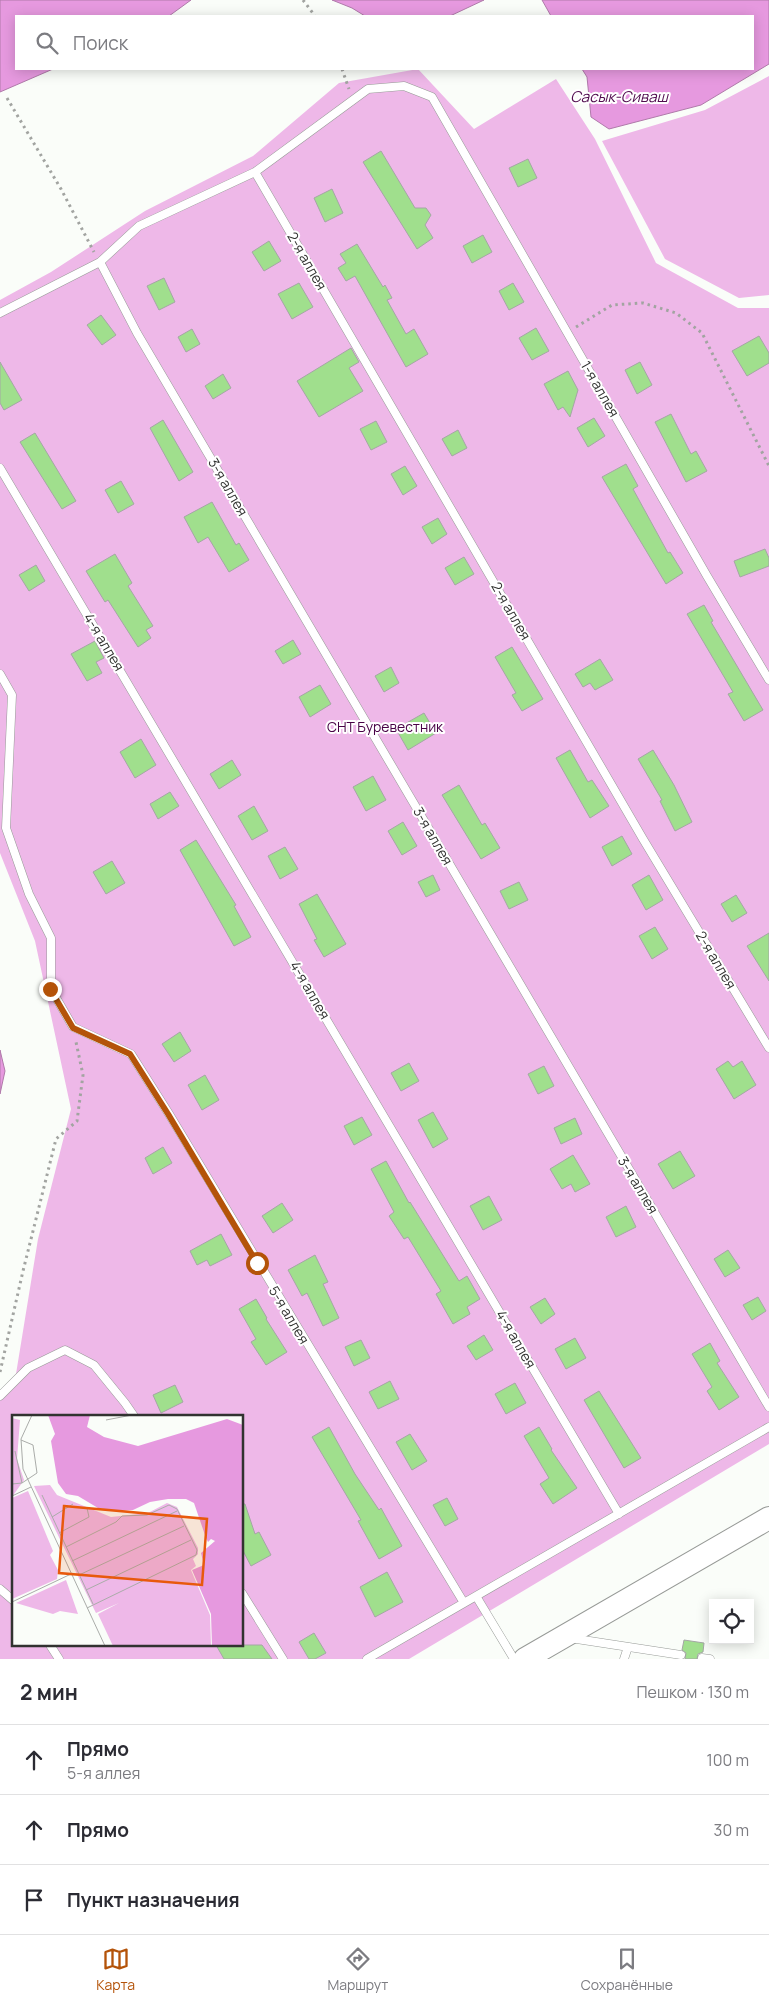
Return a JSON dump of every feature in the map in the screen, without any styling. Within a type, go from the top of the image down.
[{"type":"main road","points":[[525,1659],[769,1518]]},
{"type":"lane","name":"1-я аллея","points":[[353,100],[368,89],[404,86],[432,97],[707,576],[769,680]]},
{"type":"lane","points":[[0,313],[100,262],[139,226],[255,172],[353,100]]},
{"type":"lane","name":"2-я аллея","points":[[255,172],[643,839],[769,1048]]},
{"type":"lane","name":"3-я аллея","points":[[100,262],[148,350],[769,1408]]},
{"type":"lane","name":"4-я аллея","points":[[0,468],[618,1514]]},
{"type":"lane","points":[[0,674],[12,695],[6,828],[29,894],[51,938],[50,989],[73,1027]]},
{"type":"lane","name":"5-я аллея","points":[[73,1027],[130,1054],[464,1603]]},
{"type":"lane","points":[[0,1396],[28,1368],[65,1350],[94,1365],[133,1415]]},
{"type":"lane","points":[[367,1659],[769,1427]]},
{"type":"lane","points":[[0,1589],[12,1599]]},
{"type":"lane","points":[[244,1596],[283,1659]]},
{"type":"lane","points":[[476,1596],[514,1659]]},
{"type":"lane","points":[[563,1637],[681,1655]]},
{"type":"lane","points":[[51,1646],[59,1659]]},
{"type":"lane","points":[[624,1659],[628,1648]]},
{"type":"path","points":[[303,0],[314,15]]},
{"type":"path","points":[[342,70],[353,100]]},
{"type":"path","points":[[7,98],[61,189],[100,262]]},
{"type":"path","points":[[567,332],[612,305],[643,303],[676,313],[702,333],[769,466]]},
{"type":"path","points":[[0,1372],[56,1139],[77,1121],[83,1075],[73,1027]]},
{"type":"green space","name":"СНТ Буревестник","points":[[419,70],[474,129],[556,79],[595,139],[656,263],[738,308],[769,308],[769,1444],[409,1659],[0,1659],[0,1396],[16,1374],[38,1239],[71,1109],[35,941],[0,853],[0,300],[51,272],[145,211],[253,156],[339,83]]},
{"type":"green space","points":[[769,76],[769,295],[739,298],[665,259],[602,141],[705,110]]},
{"type":"water","points":[[0,0],[191,0],[170,15],[15,15],[15,70],[51,70],[0,92]]},
{"type":"water","points":[[332,0],[484,0],[452,15],[363,15]]},
{"type":"water","name":"Сасык-Сиваш","points":[[542,0],[769,0],[769,64],[701,105],[609,129],[591,117],[587,77],[583,70],[754,70],[754,15],[550,15]]},
{"type":"water","points":[[0,1050],[5,1071],[0,1094]]},
{"type":"building","points":[[381,151],[415,208],[426,208],[431,215],[425,225],[433,238],[417,249],[363,162]]},
{"type":"building","points":[[528,159],[537,178],[518,187],[509,168]]},
{"type":"building","points":[[332,189],[343,213],[325,222],[314,198]]},
{"type":"building","points":[[483,235],[492,252],[472,263],[463,246]]},
{"type":"building","points":[[269,241],[281,261],[264,271],[252,252]]},
{"type":"building","points":[[357,244],[383,287],[385,285],[392,298],[387,300],[406,334],[414,329],[428,354],[406,367],[355,276],[346,281],[338,268],[346,263],[340,254]]},
{"type":"building","points":[[164,278],[175,302],[159,310],[147,286]]},
{"type":"building","points":[[299,283],[313,307],[292,319],[278,294]]},
{"type":"building","points":[[513,283],[524,302],[509,310],[499,291]]},
{"type":"building","points":[[101,315],[116,335],[102,345],[87,325]]},
{"type":"building","points":[[536,328],[549,351],[532,360],[519,338]]},
{"type":"building","points":[[192,329],[200,344],[186,352],[178,337]]},
{"type":"building","points":[[759,336],[769,353],[769,363],[747,376],[732,351]]},
{"type":"building","points":[[351,348],[359,362],[349,368],[363,391],[319,417],[297,381]]},
{"type":"building","points":[[0,362],[22,400],[4,410],[0,403]]},
{"type":"building","points":[[640,362],[652,385],[637,394],[625,370]]},
{"type":"building","points":[[568,371],[578,390],[570,417],[563,407],[558,410],[544,384]]},
{"type":"building","points":[[223,374],[231,388],[213,399],[205,386]]},
{"type":"building","points":[[671,414],[691,454],[696,451],[707,471],[686,482],[655,422]]},
{"type":"building","points":[[594,418],[605,436],[588,447],[577,428]]},
{"type":"building","points":[[163,420],[193,472],[179,481],[150,428]]},
{"type":"building","points":[[376,421],[387,442],[371,450],[360,429]]},
{"type":"building","points":[[458,430],[467,448],[452,456],[442,439]]},
{"type":"building","points":[[35,433],[76,501],[62,509],[20,442]]},
{"type":"building","points":[[626,464],[638,486],[633,489],[668,553],[670,552],[683,573],[666,584],[602,477]]},
{"type":"building","points":[[405,466],[417,486],[403,495],[391,474]]},
{"type":"building","points":[[121,481],[134,504],[118,513],[105,490]]},
{"type":"building","points":[[212,502],[236,545],[239,543],[249,560],[229,572],[208,537],[198,543],[184,517]]},
{"type":"building","points":[[438,518],[447,534],[432,544],[422,527]]},
{"type":"building","points":[[765,549],[769,558],[769,566],[740,577],[734,561]]},
{"type":"building","points":[[115,554],[132,583],[128,586],[153,626],[146,630],[151,638],[138,647],[108,600],[105,602],[86,571]]},
{"type":"building","points":[[464,557],[474,574],[455,585],[445,568]]},
{"type":"building","points":[[36,565],[45,581],[29,591],[19,575]]},
{"type":"building","points":[[704,605],[713,621],[711,622],[763,710],[744,721],[728,694],[733,692],[687,614]]},
{"type":"building","points":[[293,640],[301,654],[283,664],[275,651]]},
{"type":"building","points":[[95,641],[104,658],[96,662],[102,673],[87,681],[71,654]]},
{"type":"building","points":[[512,647],[543,699],[522,711],[512,695],[516,693],[495,657]]},
{"type":"building","points":[[600,659],[613,680],[595,690],[590,683],[583,687],[575,674]]},
{"type":"building","points":[[391,667],[399,683],[384,692],[375,676]]},
{"type":"building","points":[[320,685],[331,704],[310,717],[299,697]]},
{"type":"building","points":[[424,713],[436,733],[408,750],[396,729]]},
{"type":"building","points":[[141,739],[156,765],[135,778],[120,752]]},
{"type":"building","points":[[570,750],[588,782],[592,780],[609,806],[590,818],[556,758]]},
{"type":"building","points":[[653,750],[674,785],[692,822],[675,831],[660,801],[662,800],[638,759]]},
{"type":"building","points":[[232,760],[241,775],[219,789],[210,774]]},
{"type":"building","points":[[373,776],[386,800],[366,811],[353,787]]},
{"type":"building","points":[[459,785],[482,825],[485,823],[500,848],[481,859],[442,795]]},
{"type":"building","points":[[170,792],[179,806],[158,819],[150,804]]},
{"type":"building","points":[[254,806],[268,831],[252,840],[238,816]]},
{"type":"building","points":[[403,822],[417,846],[402,855],[388,831]]},
{"type":"building","points":[[622,836],[632,854],[612,866],[602,847]]},
{"type":"building","points":[[196,840],[236,905],[234,906],[251,937],[234,946],[180,850]]},
{"type":"building","points":[[285,847],[298,869],[280,879],[268,856]]},
{"type":"building","points":[[112,861],[125,883],[106,894],[93,872]]},
{"type":"building","points":[[433,875],[440,890],[426,897],[418,882]]},
{"type":"building","points":[[649,875],[663,900],[646,910],[632,885]]},
{"type":"building","points":[[519,882],[528,900],[509,909],[500,891]]},
{"type":"building","points":[[317,894],[346,944],[324,957],[314,940],[317,939],[299,904]]},
{"type":"building","points":[[736,895],[747,913],[732,922],[721,904]]},
{"type":"building","points":[[655,927],[668,949],[652,959],[639,936]]},
{"type":"building","points":[[769,933],[769,981],[747,946]]},
{"type":"building","points":[[180,1032],[191,1051],[174,1062],[162,1044]]},
{"type":"building","points":[[728,1061],[733,1067],[742,1061],[756,1085],[734,1099],[716,1069]]},
{"type":"building","points":[[409,1063],[419,1081],[401,1091],[391,1073]]},
{"type":"building","points":[[544,1066],[554,1086],[538,1094],[528,1074]]},
{"type":"building","points":[[205,1075],[219,1100],[202,1110],[188,1085]]},
{"type":"building","points":[[433,1112],[448,1139],[433,1148],[418,1120]]},
{"type":"building","points":[[362,1117],[372,1135],[354,1145],[344,1126]]},
{"type":"building","points":[[575,1118],[582,1134],[561,1144],[554,1128]]},
{"type":"building","points":[[163,1147],[172,1163],[153,1174],[145,1158]]},
{"type":"building","points":[[680,1151],[695,1176],[673,1189],[658,1164]]},
{"type":"building","points":[[573,1155],[590,1184],[575,1192],[571,1184],[562,1189],[550,1169]]},
{"type":"building","points":[[386,1161],[409,1203],[459,1281],[467,1276],[480,1299],[467,1307],[470,1314],[453,1324],[436,1294],[441,1291],[408,1237],[404,1239],[389,1216],[394,1212],[371,1169]]},
{"type":"building","points":[[489,1196],[502,1220],[483,1230],[470,1206]]},
{"type":"building","points":[[282,1203],[293,1220],[273,1233],[262,1216]]},
{"type":"building","points":[[626,1206],[636,1227],[616,1237],[606,1217]]},
{"type":"building","points":[[221,1234],[232,1255],[210,1266],[207,1260],[197,1265],[190,1251]]},
{"type":"building","points":[[728,1250],[740,1268],[725,1277],[714,1259]]},
{"type":"building","points":[[315,1255],[328,1282],[323,1284],[339,1318],[323,1326],[307,1293],[302,1296],[288,1270]]},
{"type":"building","points":[[758,1297],[766,1311],[752,1320],[743,1305]]},
{"type":"building","points":[[545,1298],[555,1314],[541,1324],[530,1307]]},
{"type":"building","points":[[256,1299],[287,1352],[266,1365],[251,1342],[256,1339],[239,1309]]},
{"type":"building","points":[[484,1335],[493,1350],[476,1360],[467,1346]]},
{"type":"building","points":[[575,1338],[586,1358],[566,1369],[555,1349]]},
{"type":"building","points":[[361,1340],[370,1358],[354,1366],[345,1347]]},
{"type":"building","points":[[710,1343],[720,1361],[717,1363],[739,1397],[719,1410],[707,1391],[712,1387],[692,1354]]},
{"type":"building","points":[[390,1381],[399,1399],[378,1409],[369,1392]]},
{"type":"building","points":[[515,1383],[526,1403],[506,1414],[495,1394]]},
{"type":"building","points":[[175,1385],[183,1402],[161,1413],[153,1395]]},
{"type":"building","points":[[599,1391],[641,1458],[624,1468],[584,1400]]},
{"type":"building","points":[[329,1427],[355,1474],[379,1510],[381,1508],[402,1546],[379,1559],[358,1521],[361,1520],[312,1437]]},
{"type":"building","points":[[539,1427],[551,1450],[577,1488],[553,1504],[540,1484],[549,1478],[524,1436]]},
{"type":"building","points":[[410,1434],[427,1461],[412,1470],[396,1442]]},
{"type":"building","points":[[447,1498],[458,1519],[445,1526],[433,1505]]},
{"type":"building","points":[[244,1504],[255,1534],[259,1532],[271,1555],[251,1566],[244,1553]]},
{"type":"building","points":[[387,1572],[403,1602],[375,1617],[360,1587]]},
{"type":"building","points":[[314,1633],[326,1653],[315,1659],[309,1659],[299,1642]]},
{"type":"building","points":[[684,1640],[704,1643],[703,1652],[698,1654],[697,1659],[685,1659],[686,1653],[682,1650]]},
{"type":"building","points":[[262,1645],[272,1659],[224,1659],[217,1646]]},
{"type":"route","points":[[50,989],[73,1028],[130,1054],[257,1263]]}]
